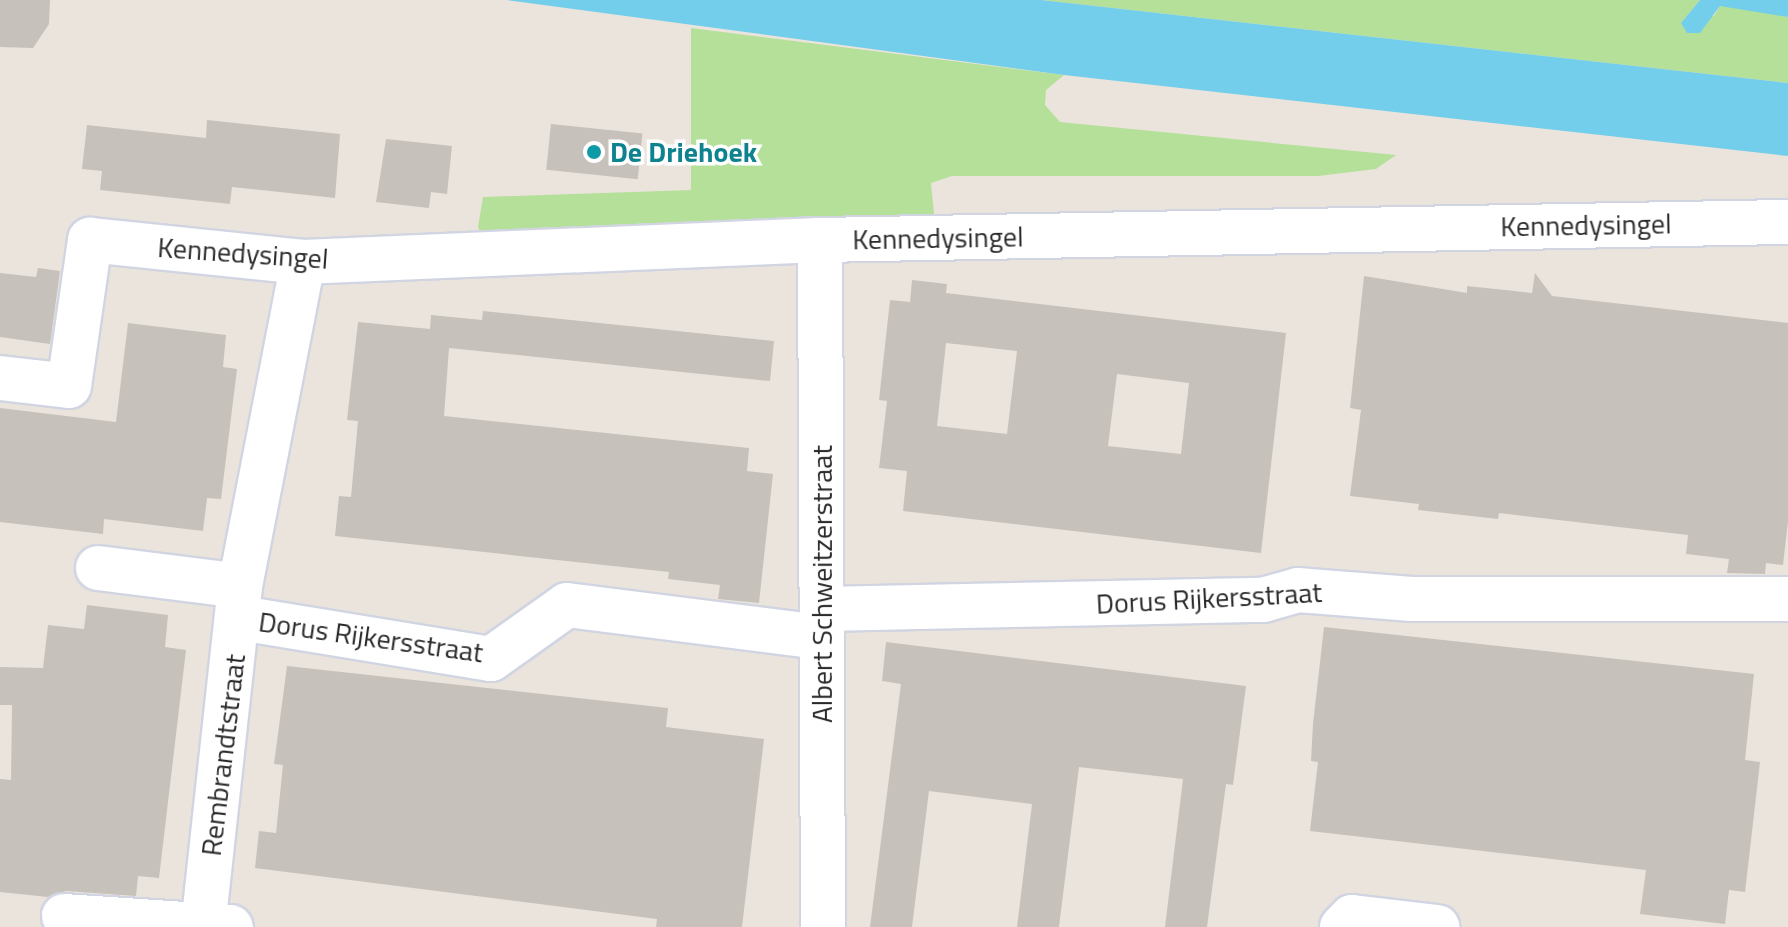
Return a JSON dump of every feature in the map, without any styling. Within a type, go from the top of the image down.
[{"type":"street","name":"Kennedysingel","points":[[0,378],[69,386],[90,240],[303,262],[820,240],[1788,222]]},
{"type":"street","name":"Albert Schweitzerstraat","points":[[820,240],[823,927]]},
{"type":"street","name":"Rembrandtstraat","points":[[64,916],[214,926],[240,602],[303,262]]},
{"type":"street","points":[[98,568],[240,602]]},
{"type":"street","name":"Dorus Rijkersstraat","points":[[240,602],[491,659],[567,605],[822,623],[1263,600],[1298,590],[1412,599],[1788,599]]},
{"type":"street","points":[[1342,927],[1352,917],[1437,927]]},
{"type":"green space","points":[[1041,0],[1700,0],[1681,23],[1714,16],[1720,6],[1740,5],[1788,17],[1788,83]]},
{"type":"green space","points":[[691,28],[1064,75],[1046,90],[1045,105],[1060,122],[1396,155],[1376,169],[1318,176],[952,176],[931,183],[935,224],[484,239],[478,227],[483,197],[691,190]]},
{"type":"water","points":[[507,0],[1041,0],[1788,83],[1788,156],[1064,75]]},
{"type":"water","points":[[1700,0],[1788,0],[1788,17],[1720,6],[1700,33],[1687,33],[1681,23]]},
{"type":"building","points":[[0,0],[50,0],[49,24],[33,48],[0,47]]},
{"type":"building","points":[[207,120],[340,134],[335,198],[232,187],[230,204],[100,190],[102,171],[82,169],[87,125],[206,138]]},
{"type":"building","name":"De Driehoek","points":[[551,124],[642,134],[638,179],[546,170]]},
{"type":"building","points":[[386,139],[452,146],[447,194],[431,192],[429,208],[376,202]]},
{"type":"building","points":[[38,268],[60,271],[50,344],[0,337],[0,273],[36,277]]},
{"type":"building","points":[[1535,273],[1552,296],[1788,323],[1788,521],[1783,565],[1766,563],[1765,574],[1727,573],[1729,559],[1686,554],[1688,535],[1499,513],[1498,519],[1418,510],[1419,504],[1350,496],[1361,410],[1350,408],[1364,276],[1467,293],[1467,286],[1532,293]]},
{"type":"building","points":[[912,280],[947,284],[946,293],[1286,333],[1261,553],[903,511],[907,471],[879,468],[887,401],[879,400],[890,300],[910,302]],"holes":[[[946,343],[1017,351],[1007,434],[937,426]],[[1117,374],[1189,383],[1181,454],[1108,446]]]},
{"type":"building","points":[[483,311],[774,341],[770,381],[449,348],[444,416],[749,448],[747,471],[773,474],[759,603],[718,599],[720,585],[668,579],[669,572],[335,536],[339,496],[351,497],[358,421],[347,420],[358,322],[430,329],[431,315],[482,320]]},
{"type":"building","points":[[128,323],[226,335],[223,367],[237,369],[221,499],[207,498],[203,531],[104,519],[103,534],[0,522],[0,408],[116,422]]},
{"type":"building","points":[[87,605],[168,615],[165,647],[186,650],[159,878],[138,876],[136,896],[66,891],[48,897],[0,892],[0,779],[11,780],[12,705],[0,705],[0,667],[43,668],[48,625],[84,629]]},
{"type":"building","points":[[1324,627],[1754,674],[1745,760],[1760,762],[1749,858],[1745,892],[1729,890],[1725,924],[1640,914],[1646,870],[1310,831],[1318,762],[1311,761],[1313,724]]},
{"type":"building","points":[[886,642],[1246,686],[1233,785],[1226,784],[1207,927],[1165,927],[1183,779],[1079,767],[1059,927],[1017,927],[1032,804],[929,791],[912,927],[870,927],[901,684],[882,681]]},
{"type":"building","points":[[287,666],[668,708],[666,727],[764,739],[742,927],[656,927],[657,919],[255,868],[259,831],[276,833],[283,765],[274,764]]},
{"type":"place","name":"De Driehoek","points":[[594,152]]}]
